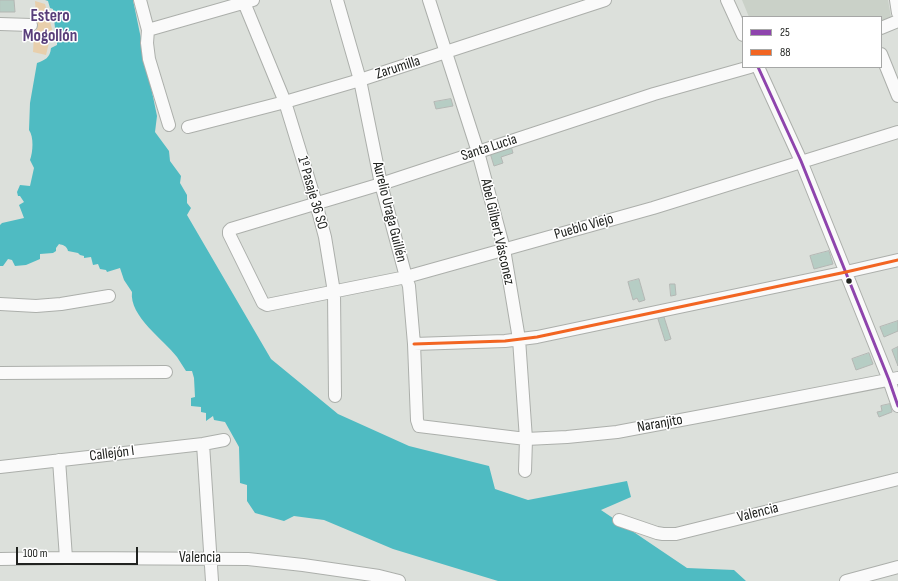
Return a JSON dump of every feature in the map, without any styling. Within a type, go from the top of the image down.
[{"type":"street","points":[[140,0],[148,30],[147,43],[149,59],[169,125]]},
{"type":"street","name":"Aurelio Uraga Guillén","points":[[337,0],[360,80],[381,184],[409,286],[414,344],[416,420],[419,426]]},
{"type":"street","name":"Abel Gilbert Vásconez","points":[[428,0],[478,152],[504,249],[518,339],[526,439],[525,471]]},
{"type":"street","name":"Zarumilla","points":[[188,127],[285,102],[360,80],[605,0]]},
{"type":"street","points":[[727,0],[742,33]]},
{"type":"street","points":[[896,0],[898,14]]},
{"type":"street","points":[[148,30],[247,1]]},
{"type":"street","name":"1º Pasaje 36 SO","points":[[247,1],[285,102],[316,203],[328,254],[334,292],[335,396]]},
{"type":"street","points":[[882,28],[898,21]]},
{"type":"street","points":[[0,24],[31,25]]},
{"type":"street","points":[[882,56],[898,96]]},
{"type":"street","name":"Santa Lucia","points":[[267,305],[263,303],[229,234],[231,229],[381,184],[654,94],[746,68]]},
{"type":"street","points":[[758,68],[801,161],[846,272],[894,379],[898,406]]},
{"type":"street","name":"Pueblo Viejo","points":[[267,305],[406,277],[653,208],[898,132]]},
{"type":"street","points":[[414,344],[505,341],[537,337],[898,260]]},
{"type":"street","points":[[0,304],[36,306],[61,304],[109,296]]},
{"type":"street","points":[[0,373],[166,372]]},
{"type":"street","name":"Naranjito","points":[[419,426],[526,439],[567,437],[617,432],[894,379]]},
{"type":"street","name":"Callejón I","points":[[0,467],[203,444],[224,440]]},
{"type":"street","points":[[203,444],[212,581]]},
{"type":"street","points":[[60,460],[66,558]]},
{"type":"street","name":"Valencia","points":[[619,520],[657,533],[676,534],[898,479]]},
{"type":"street","name":"Valencia","points":[[0,559],[248,559],[295,564],[399,581]]},
{"type":"street","points":[[846,581],[898,567]]},
{"type":"shaded area","points":[[742,0],[888,0],[891,17],[882,21],[882,16],[749,16]]},
{"type":"shaded area","points":[[35,1],[45,4],[52,29],[46,55],[33,52],[34,35],[37,28]]},
{"type":"water","points":[[45,0],[133,0],[157,116],[155,132],[169,151],[170,161],[181,176],[180,183],[187,195],[187,203],[191,208],[187,215],[271,359],[338,414],[409,446],[489,466],[495,489],[528,500],[627,481],[631,497],[601,510],[687,568],[734,570],[746,581],[498,581],[393,549],[324,520],[294,516],[284,521],[255,513],[247,501],[247,485],[240,483],[239,447],[225,422],[214,420],[213,416],[206,421],[206,413],[201,412],[201,407],[191,406],[191,398],[195,397],[192,371],[186,371],[171,350],[141,319],[133,301],[132,292],[124,280],[120,268],[107,272],[106,270],[100,269],[98,264],[93,265],[91,257],[84,258],[84,256],[68,251],[66,247],[59,244],[56,251],[53,253],[40,254],[40,259],[26,265],[15,266],[12,260],[8,259],[3,266],[0,266],[0,225],[2,223],[24,218],[19,205],[24,202],[20,196],[18,196],[17,192],[20,185],[30,186],[34,168],[30,160],[32,153],[32,137],[29,130],[30,103],[37,63],[47,58],[50,54],[51,48],[57,45],[57,39],[54,38],[55,28],[53,9],[50,8],[48,1]]},
{"type":"building","points":[[0,0],[14,0],[15,12],[0,12]]},
{"type":"building","points":[[451,99],[453,106],[436,109],[434,102]]},
{"type":"building","points":[[511,146],[513,153],[501,157],[503,163],[494,166],[490,153]]},
{"type":"building","points":[[829,251],[833,264],[814,269],[810,256]]},
{"type":"building","points":[[639,279],[645,300],[639,302],[637,298],[633,300],[628,282]]},
{"type":"building","points":[[670,284],[675,284],[676,295],[671,296]]},
{"type":"building","points":[[664,317],[671,339],[665,341],[658,319]]},
{"type":"building","points":[[898,321],[898,331],[884,337],[880,327]]},
{"type":"building","points":[[898,347],[898,366],[892,350]]},
{"type":"building","points":[[869,353],[873,364],[856,370],[852,359]]},
{"type":"building","points":[[890,404],[892,412],[879,417],[877,412],[882,411],[881,406]]},
{"type":"transit line","name":"25","points":[[758,68],[801,161],[889,380],[898,406]]},
{"type":"transit line","name":"88","points":[[414,344],[505,341],[537,337],[898,260]]},
{"type":"district","name":"Estero Mogollón","points":[[50,27]]}]
